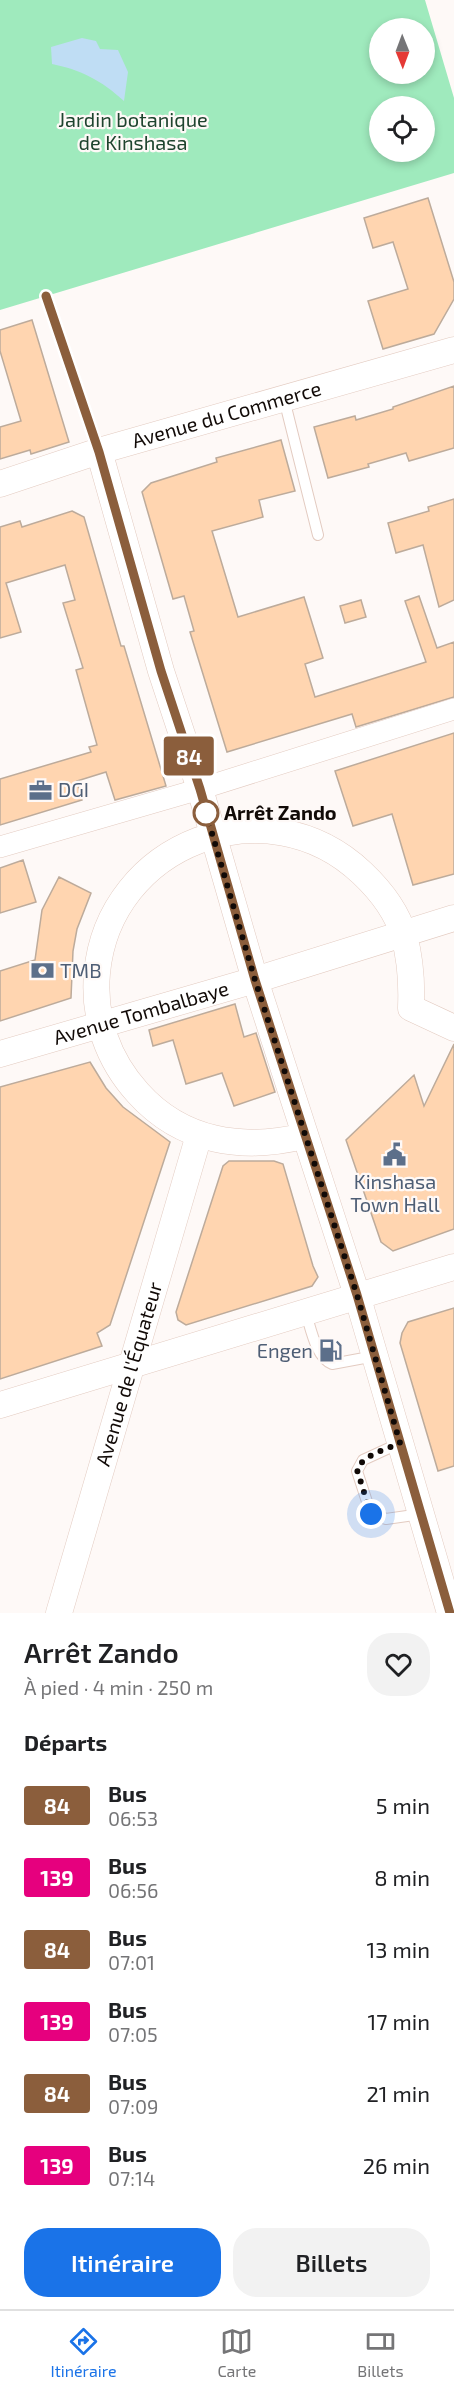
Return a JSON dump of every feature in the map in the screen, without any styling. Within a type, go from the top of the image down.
[{"type":"street","name":"Avenue du Commerce","points":[[0,484],[99,452],[454,350]]},
{"type":"street","points":[[99,452],[161,671],[200,789],[255,980],[357,1295],[450,1613]]},
{"type":"street","points":[[0,847],[200,789],[454,709]]},
{"type":"street","points":[[304,1136],[278,1143],[251,1144],[225,1142],[199,1135],[171,1121],[146,1103],[126,1079],[110,1053],[100,1023],[96,989],[99,954],[110,922],[127,892],[152,867],[180,848],[213,835],[242,830],[271,830],[300,836],[328,847],[374,884],[391,908],[403,934],[412,970],[411,1008],[454,1028]]},
{"type":"street","name":"Avenue Tombalbaye","points":[[0,1054],[100,1023],[255,980],[454,918]]},
{"type":"street","name":"Avenue de l'Équateur","points":[[59,1613],[199,1135]]},
{"type":"street","points":[[0,1405],[454,1267]]},
{"type":"lane","points":[[46,296],[99,452]]},
{"type":"lane","points":[[284,398],[318,535]]},
{"type":"lane","points":[[305,1311],[319,1352],[326,1361],[332,1364],[375,1356]]},
{"type":"lane","points":[[400,1443],[363,1460],[357,1470],[371,1514],[386,1519],[421,1514]]},
{"type":"green space","name":"Jardin botanique de Kinshasa","points":[[0,0],[425,0],[430,18],[369,18],[369,84],[435,84],[435,34],[454,98],[454,173],[0,310]]},
{"type":"water","points":[[82,38],[96,41],[100,49],[118,50],[128,72],[124,101],[90,77],[52,64],[51,47]]},
{"type":"building","points":[[428,198],[454,282],[454,299],[434,334],[383,349],[368,301],[408,289],[393,242],[373,248],[364,218]]},
{"type":"building","points":[[32,320],[69,442],[31,454],[30,450],[0,459],[0,427],[21,421],[0,351],[0,330]]},
{"type":"building","points":[[454,386],[454,448],[409,461],[406,453],[368,464],[369,467],[328,478],[314,427],[355,416],[356,420]]},
{"type":"building","points":[[281,440],[295,491],[259,500],[263,517],[212,531],[238,617],[304,597],[323,658],[305,664],[315,697],[426,662],[405,601],[419,596],[437,648],[454,642],[454,697],[356,727],[352,714],[227,752],[190,632],[194,631],[184,596],[173,599],[142,492],[151,483],[217,462],[216,458]]},
{"type":"building","points":[[454,499],[454,600],[439,607],[423,545],[396,553],[388,523],[429,511],[428,507]]},
{"type":"building","points":[[72,511],[84,517],[121,646],[124,646],[166,786],[115,800],[106,772],[77,781],[82,800],[0,825],[0,779],[91,752],[89,747],[97,745],[76,670],[83,668],[63,603],[75,600],[65,565],[6,583],[21,632],[0,638],[0,527],[20,521],[22,527]]},
{"type":"building","points":[[361,600],[366,617],[345,623],[340,606]]},
{"type":"building","points":[[454,733],[454,874],[413,885],[392,814],[353,826],[335,771]]},
{"type":"building","points":[[23,860],[36,902],[0,913],[0,868]]},
{"type":"building","points":[[59,877],[91,893],[77,929],[73,951],[71,998],[0,1021],[0,971],[35,960],[42,910]]},
{"type":"building","points":[[235,1004],[244,1037],[256,1033],[275,1092],[234,1106],[222,1073],[186,1084],[173,1040],[153,1046],[149,1030]]},
{"type":"building","name":"Kinshasa Town Hall","points":[[454,1044],[454,1229],[393,1251],[381,1242],[346,1140],[414,1075],[424,1106]]},
{"type":"building","points":[[90,1062],[106,1088],[123,1107],[170,1142],[110,1325],[97,1333],[102,1346],[0,1379],[0,1087]]},
{"type":"building","points":[[229,1161],[274,1161],[283,1164],[318,1277],[312,1286],[186,1325],[178,1320],[176,1312],[223,1166]]},
{"type":"building","points":[[454,1308],[454,1466],[438,1471],[400,1343],[408,1322]]},
{"type":"bus line","name":"84","points":[[46,296],[99,452],[161,671],[200,789],[255,980],[304,1136],[357,1295],[450,1613]]},
{"type":"place","name":"DGI","points":[[40,790]]},
{"type":"place","name":"Arrêt Zando","points":[[206,813]]},
{"type":"place","name":"TMB","points":[[42,971]]},
{"type":"place","name":"Kinshasa Town Hall","points":[[395,1155]]},
{"type":"place","name":"Engen","points":[[331,1351]]},
{"type":"route","points":[[206,813],[255,980],[357,1295],[400,1443],[363,1460],[358,1466],[357,1470],[371,1514]]}]
